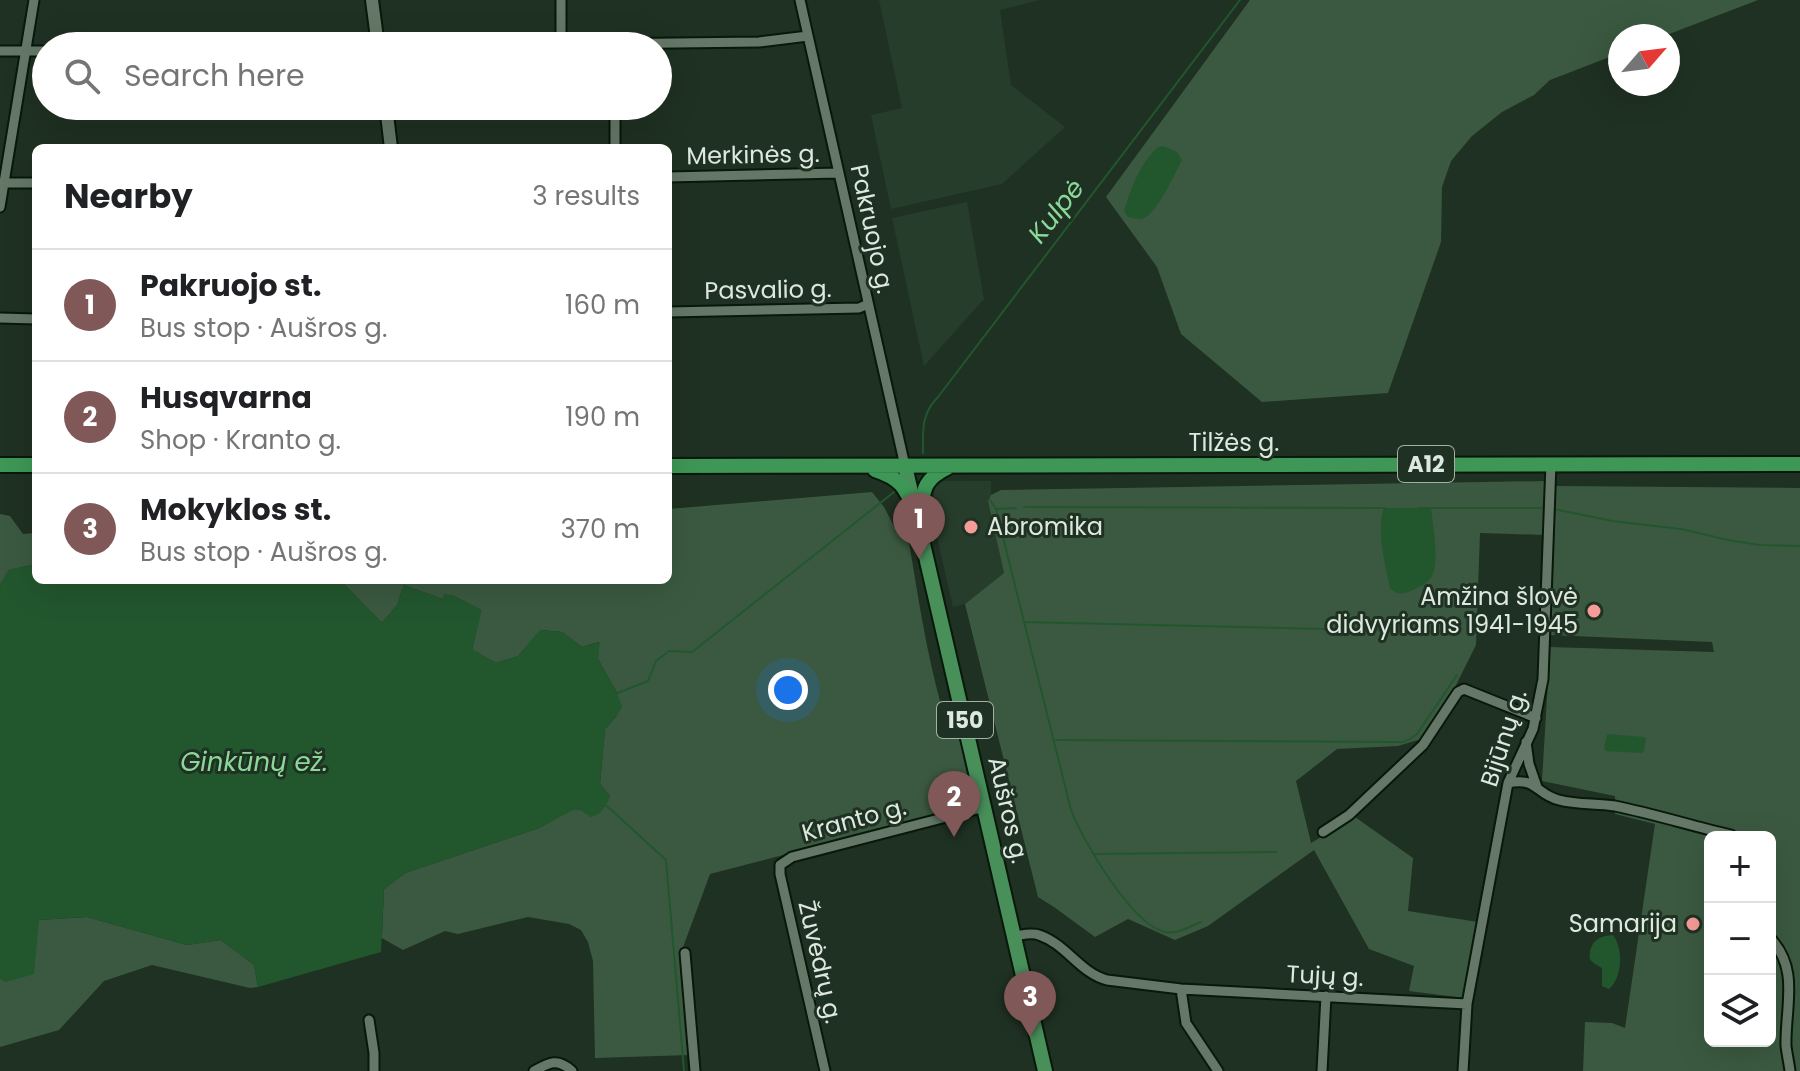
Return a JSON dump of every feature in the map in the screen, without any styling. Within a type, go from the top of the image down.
[{"type":"highway","name":"Tilžės g.","points":[[672,466],[1800,464]]},
{"type":"highway","points":[[0,465],[32,465]]},
{"type":"highway","points":[[919,520],[926,486],[933,475],[952,466]]},
{"type":"highway","points":[[867,467],[898,480],[919,520]]},
{"type":"main road","points":[[372,0],[376,32]]},
{"type":"main road","points":[[388,120],[391,144]]},
{"type":"main road","name":"Aušros g.","points":[[905,466],[1045,1071]]},
{"type":"street","points":[[0,207],[34,0]]},
{"type":"street","points":[[561,0],[561,32]]},
{"type":"street","name":"Pakruojo g.","points":[[800,0],[905,466]]},
{"type":"street","points":[[672,44],[759,42],[808,36]]},
{"type":"street","points":[[0,51],[32,51]]},
{"type":"street","points":[[615,120],[615,144]]},
{"type":"street","name":"Merkinės g.","points":[[672,177],[839,173]]},
{"type":"street","points":[[4,183],[32,183]]},
{"type":"street","name":"Pasvalio g.","points":[[672,312],[859,308],[868,304]]},
{"type":"street","points":[[0,318],[32,319]]},
{"type":"street","name":"Bijūnų g.","points":[[1463,1071],[1467,1004],[1508,783],[1536,718],[1543,679],[1551,463]]},
{"type":"street","points":[[1323,832],[1349,815],[1423,745],[1458,692],[1464,689],[1536,718]]},
{"type":"street","points":[[1526,742],[1537,787]]},
{"type":"street","points":[[1508,783],[1521,780],[1537,787],[1546,796],[1563,801],[1616,806],[1716,831]]},
{"type":"street","name":"Kranto g.","points":[[782,863],[792,857],[985,807]]},
{"type":"street","name":"Žuvėdrų g.","points":[[782,863],[780,874],[825,1071]]},
{"type":"street","name":"Tujų g.","points":[[1014,936],[1040,935],[1098,978],[1181,989],[1467,1004]]},
{"type":"street","points":[[1776,946],[1788,963],[1791,996],[1786,1045],[1790,1071]]},
{"type":"street","points":[[685,953],[695,1071]]},
{"type":"street","points":[[1181,989],[1186,1023],[1218,1071]]},
{"type":"street","points":[[1322,1071],[1326,996]]},
{"type":"street","points":[[369,1020],[374,1071]]},
{"type":"street","points":[[534,1071],[550,1063],[561,1062],[572,1071]]},
{"type":"shaded area","points":[[879,0],[1040,0],[1000,10],[1011,85],[1065,127],[1002,184],[891,209],[871,115],[902,108]]},
{"type":"shaded area","points":[[1250,0],[1758,0],[1680,30],[1680,24],[1608,24],[1608,58],[1550,80],[1534,95],[1502,112],[1472,136],[1451,161],[1442,187],[1441,242],[1388,393],[1262,402],[1181,334],[1157,267],[1106,197]]},
{"type":"shaded area","points":[[967,202],[984,299],[924,366],[892,218]]},
{"type":"shaded area","points":[[943,481],[991,481],[988,501],[1004,573],[965,604],[953,607],[934,524],[934,488]]},
{"type":"shaded area","points":[[1547,481],[1545,535],[1480,533],[1476,645],[1447,703],[1421,739],[1398,746],[1337,749],[1296,781],[1311,843],[1355,817],[1413,858],[1408,911],[1478,922],[1464,998],[1409,991],[1414,966],[1369,949],[1314,850],[1208,926],[1175,940],[1128,919],[1095,937],[1038,897],[965,604],[1004,573],[988,501],[991,495],[1001,490]]},
{"type":"shaded area","points":[[1556,486],[1800,488],[1800,1071],[1583,1071],[1585,1022],[1612,1023],[1625,1028],[1655,824],[1615,814],[1615,796],[1542,781],[1550,647],[1714,652],[1712,642],[1551,635]]},
{"type":"shaded area","points":[[872,492],[896,530],[908,536],[936,686],[950,734],[962,731],[981,804],[710,874],[682,950],[690,1055],[595,1058],[593,961],[581,930],[569,924],[528,917],[458,934],[445,931],[403,950],[380,937],[384,889],[405,873],[539,828],[569,811],[580,810],[610,796],[600,784],[605,729],[616,717],[617,693],[598,659],[599,642],[582,647],[562,632],[541,630],[518,656],[496,663],[472,650],[481,610],[452,595],[442,599],[404,585],[397,605],[382,623],[344,584],[672,584],[672,509]]},
{"type":"shaded area","points":[[0,514],[10,516],[23,534],[32,533],[32,565],[9,570],[0,585]]},
{"type":"shaded area","points":[[87,917],[187,945],[221,940],[254,965],[258,987],[250,988],[152,965],[104,981],[59,1030],[0,1047],[0,978],[6,982],[39,920]]},
{"type":"water","points":[[1164,146],[1177,152],[1182,160],[1175,174],[1153,211],[1140,219],[1128,217],[1124,211],[1137,176],[1152,153]]},
{"type":"water","points":[[1384,508],[1431,508],[1436,551],[1433,574],[1424,584],[1403,593],[1390,588],[1381,537]]},
{"type":"water","name":"Ginkūnų ež.","points":[[32,565],[32,584],[344,584],[382,623],[397,605],[404,585],[442,599],[444,594],[452,595],[482,610],[472,649],[496,663],[518,656],[540,630],[562,632],[582,647],[600,642],[598,659],[622,707],[605,729],[600,784],[610,796],[603,810],[595,816],[575,809],[539,828],[405,873],[384,889],[381,952],[258,987],[254,965],[221,940],[187,945],[87,917],[39,920],[34,974],[6,982],[0,978],[0,585],[9,570]]},
{"type":"water","points":[[1609,734],[1644,737],[1644,751],[1606,751],[1604,748]]},
{"type":"water","points":[[1613,935],[1619,948],[1620,963],[1617,978],[1609,989],[1602,986],[1602,968],[1592,962],[1590,955],[1595,941]]},
{"type":"waterway","name":"Kulpė","points":[[923,453],[924,423],[932,403],[1240,0]]},
{"type":"waterway","name":"Kulpė","points":[[615,694],[648,681],[656,661],[669,651],[692,652],[894,492]]},
{"type":"waterway","points":[[990,500],[996,509],[1016,508]]},
{"type":"waterway","points":[[1024,507],[1385,508]]},
{"type":"waterway","points":[[1419,508],[1542,508]]},
{"type":"waterway","points":[[996,509],[1077,824],[1110,880],[1152,926],[1174,932],[1201,922]]},
{"type":"waterway","points":[[1554,509],[1760,545],[1800,546]]},
{"type":"waterway","points":[[1024,622],[1458,632]]},
{"type":"waterway","points":[[1056,740],[1403,742],[1417,734],[1457,675]]},
{"type":"waterway","points":[[607,806],[666,860],[684,1071]]},
{"type":"waterway","points":[[1094,854],[1276,852]]},
{"type":"place","name":"Abromika","points":[[971,527]]},
{"type":"place","name":"Pakruojo st.","points":[[919,559]]},
{"type":"place","name":"Amžina šlovė didvyriams 1941-1945","points":[[1594,611]]},
{"type":"place","name":"Husqvarna","points":[[954,837]]},
{"type":"place","name":"Samarija","points":[[1693,924]]},
{"type":"place","name":"Mokyklos st.","points":[[1030,1037]]}]
